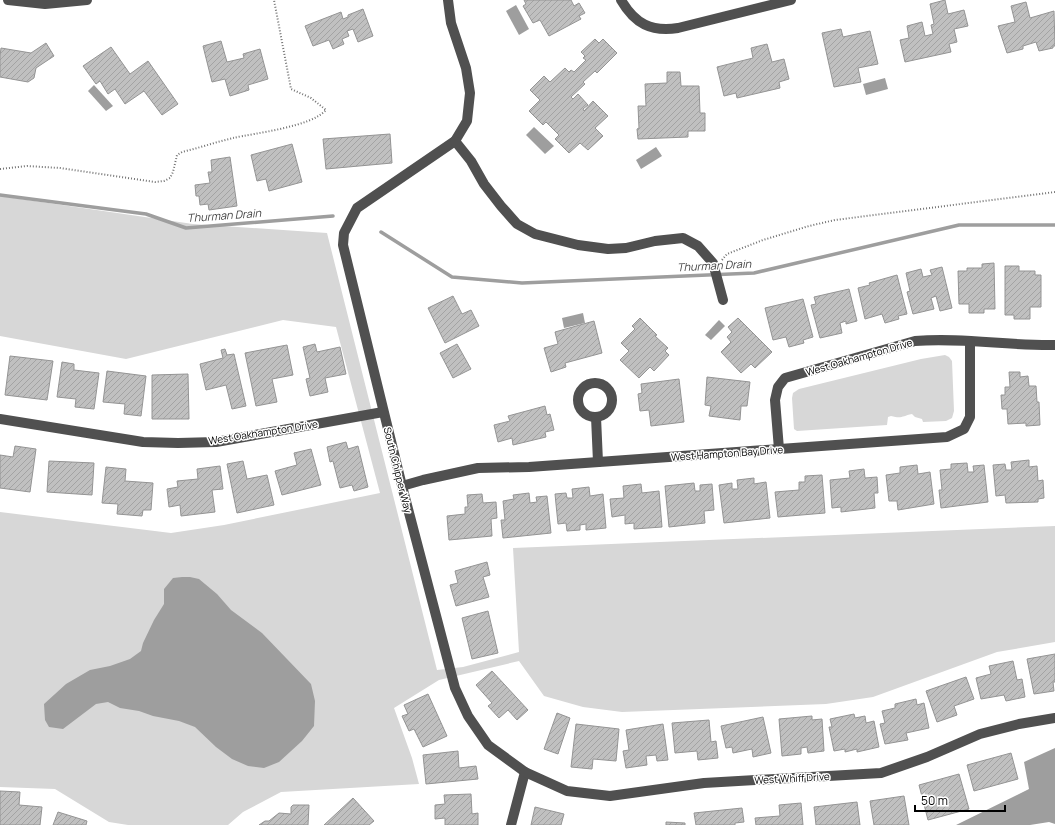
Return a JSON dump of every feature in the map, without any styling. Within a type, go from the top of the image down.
[{"type":"street","points":[[8,0],[45,4],[87,0]]},
{"type":"street","points":[[448,0],[451,23],[466,68],[470,93],[467,121],[455,141],[471,161],[484,184],[517,224],[535,234],[578,245],[608,249],[626,248],[654,241],[683,238],[698,246],[713,263],[723,300]]},
{"type":"street","points":[[621,0],[628,12],[639,22],[651,28],[664,30],[678,28],[791,0]]},
{"type":"street","name":"South Chipper Way","points":[[455,141],[357,208],[344,233],[343,245],[383,412],[455,688],[468,716],[488,745],[525,772]]},
{"type":"street","name":"West Oakhampton Drive","points":[[779,449],[775,400],[778,387],[785,378],[915,341],[938,339],[970,342],[1055,345]]},
{"type":"street","name":"West Hampton Bay Drive","points":[[402,486],[478,468],[529,467],[947,437],[964,429],[970,417],[970,342]]},
{"type":"street","name":"West Oakhampton Drive","points":[[0,419],[142,442],[178,444],[216,442],[383,412]]},
{"type":"street","points":[[596,416],[598,462]]},
{"type":"street","name":"West Whiff Drive","points":[[525,772],[567,791],[610,796],[704,783],[881,773],[926,757],[980,734],[1019,724],[1055,718]]},
{"type":"street","points":[[510,825],[525,772]]},
{"type":"path","points":[[0,169],[27,166],[60,168],[155,182],[164,181],[170,178],[173,172],[176,155],[182,152],[231,139],[293,126],[321,116],[326,110],[311,98],[291,90],[274,0]]},
{"type":"path","points":[[728,254],[763,240],[835,220],[1055,192]]},
{"type":"shaded area","points":[[516,5],[529,29],[519,35],[506,11]]},
{"type":"shaded area","points":[[885,78],[888,89],[866,95],[863,84]]},
{"type":"shaded area","points":[[94,85],[113,106],[106,111],[88,91]]},
{"type":"shaded area","points":[[534,127],[554,146],[545,154],[526,135]]},
{"type":"shaded area","points":[[656,147],[662,156],[641,169],[636,160]]},
{"type":"shaded area","points":[[0,196],[193,224],[327,233],[437,670],[463,667],[519,652],[513,548],[1055,526],[1055,642],[997,652],[873,697],[826,704],[622,712],[583,707],[544,696],[519,661],[439,680],[394,708],[412,758],[419,784],[281,792],[243,812],[228,825],[128,825],[109,822],[55,789],[0,787],[0,512],[171,533],[224,525],[380,493],[336,327],[283,320],[126,359],[0,336]]},
{"type":"shaded area","points":[[583,313],[585,323],[564,328],[562,318]]},
{"type":"shaded area","points":[[719,320],[725,326],[711,340],[705,335]]},
{"type":"shaded area","points":[[945,355],[952,361],[954,411],[952,418],[946,421],[923,422],[922,419],[915,417],[912,414],[900,417],[888,417],[887,425],[797,431],[794,429],[792,398],[793,393],[799,389],[921,359]]},
{"type":"shaded area","points":[[182,577],[199,579],[217,594],[231,610],[262,633],[311,684],[315,701],[314,726],[302,741],[279,762],[264,768],[248,766],[232,759],[216,747],[195,727],[179,721],[120,708],[108,702],[96,704],[63,729],[49,727],[45,720],[44,704],[66,684],[90,670],[110,666],[130,659],[141,651],[143,643],[154,620],[164,604],[164,589],[173,578]]},
{"type":"shaded area","points":[[1055,748],[1055,824],[1049,822],[1030,825],[956,825],[1029,789],[1024,762]]},
{"type":"building","points":[[524,0],[571,0],[574,6],[579,3],[585,13],[579,16],[581,19],[549,36],[540,20],[533,23],[523,6],[526,4]]},
{"type":"building","points":[[945,0],[948,14],[964,10],[968,26],[954,29],[957,42],[949,44],[951,52],[905,62],[900,40],[909,38],[907,26],[922,22],[925,36],[933,34],[931,25],[934,24],[930,4]]},
{"type":"building","points":[[1026,2],[1030,18],[1054,11],[1055,46],[1053,46],[1053,48],[1039,51],[1036,42],[1023,46],[1023,49],[1007,53],[998,26],[1015,22],[1011,6]]},
{"type":"building","points":[[363,9],[373,36],[358,42],[353,29],[347,31],[349,36],[342,39],[344,44],[333,49],[329,40],[313,46],[305,26],[341,12],[343,19],[348,17],[348,15]]},
{"type":"building","points":[[841,29],[843,37],[870,31],[878,64],[858,68],[861,82],[834,87],[822,33]]},
{"type":"building","points":[[595,39],[599,43],[603,39],[617,53],[597,73],[595,71],[583,82],[585,84],[571,97],[573,99],[578,94],[588,105],[583,109],[584,111],[593,101],[608,116],[595,128],[603,136],[588,150],[580,143],[569,153],[555,139],[559,135],[546,122],[543,125],[529,111],[540,100],[530,90],[544,76],[550,82],[565,68],[569,72],[571,70],[574,72],[586,60],[583,58],[585,56],[581,52]]},
{"type":"building","points":[[221,41],[227,62],[244,58],[243,54],[260,49],[268,79],[248,85],[249,90],[230,96],[225,79],[212,82],[203,46]]},
{"type":"building","points":[[46,43],[54,56],[36,68],[34,78],[28,82],[0,77],[1,48],[31,53]]},
{"type":"building","points":[[767,44],[772,62],[784,59],[789,79],[779,82],[780,88],[737,98],[736,93],[724,96],[717,67],[753,58],[751,48]]},
{"type":"building","points":[[111,47],[130,74],[148,61],[178,104],[162,115],[144,91],[125,104],[115,89],[108,94],[100,81],[96,84],[83,66]]},
{"type":"building","points":[[667,72],[680,72],[681,86],[699,86],[700,113],[705,113],[705,131],[688,131],[688,137],[638,139],[638,106],[646,106],[645,84],[667,83]]},
{"type":"building","points":[[390,134],[392,163],[326,169],[323,139]]},
{"type":"building","points":[[292,144],[302,182],[269,191],[266,179],[257,181],[251,155]]},
{"type":"building","points":[[230,157],[237,206],[209,210],[208,204],[200,205],[199,196],[196,196],[195,185],[210,183],[208,172],[212,172],[211,160]]},
{"type":"building","points":[[994,263],[995,309],[984,309],[984,313],[969,313],[969,304],[959,304],[958,271],[967,271],[967,268],[982,268],[982,264]]},
{"type":"building","points":[[1005,266],[1019,266],[1019,271],[1035,271],[1035,275],[1041,275],[1041,307],[1030,307],[1030,319],[1014,319],[1014,315],[1005,315]]},
{"type":"building","points":[[942,267],[952,308],[940,311],[936,296],[931,298],[934,309],[913,314],[907,292],[910,291],[906,273],[921,269],[923,277],[932,275],[930,270]]},
{"type":"building","points":[[897,275],[907,314],[898,316],[899,319],[885,323],[882,314],[865,319],[858,288],[870,285],[869,283]]},
{"type":"building","points":[[849,289],[857,321],[846,324],[846,321],[840,323],[842,333],[820,338],[811,305],[816,304],[814,297]]},
{"type":"building","points":[[453,296],[462,314],[471,310],[479,326],[445,343],[428,308]]},
{"type":"building","points":[[803,299],[813,337],[803,340],[804,343],[789,347],[786,337],[773,340],[765,308]]},
{"type":"building","points":[[640,318],[657,335],[655,336],[668,348],[665,351],[669,355],[654,371],[650,367],[639,378],[620,360],[629,351],[621,343],[635,329],[632,326]]},
{"type":"building","points":[[738,318],[772,352],[755,368],[751,364],[741,373],[721,352],[731,342],[727,337],[732,332],[728,327]]},
{"type":"building","points":[[594,321],[602,353],[565,363],[566,367],[551,372],[544,348],[558,344],[555,332]]},
{"type":"building","points":[[315,344],[317,352],[340,347],[346,374],[325,378],[328,392],[310,396],[306,379],[310,378],[303,347]]},
{"type":"building","points":[[457,344],[471,369],[453,378],[440,353]]},
{"type":"building","points":[[287,345],[293,375],[272,379],[277,402],[256,406],[245,353]]},
{"type":"building","points":[[225,349],[227,355],[234,354],[246,406],[232,409],[226,385],[206,390],[200,364],[223,358],[221,350]]},
{"type":"building","points":[[10,356],[53,361],[47,400],[5,395]]},
{"type":"building","points":[[62,362],[74,364],[74,370],[99,373],[94,409],[75,407],[76,399],[57,397]]},
{"type":"building","points":[[107,371],[146,376],[141,416],[124,414],[125,404],[103,402]]},
{"type":"building","points":[[1009,372],[1020,372],[1020,377],[1028,376],[1029,386],[1036,386],[1037,402],[1039,402],[1040,425],[1026,426],[1026,423],[1008,424],[1007,409],[1002,409],[1001,395],[1005,395],[1005,387],[1010,387]]},
{"type":"building","points":[[188,374],[189,419],[152,419],[152,375]]},
{"type":"building","points":[[707,377],[750,382],[747,406],[741,406],[740,420],[709,416],[711,406],[705,405]]},
{"type":"building","points":[[679,379],[684,422],[651,426],[649,410],[640,411],[638,394],[642,393],[641,384]]},
{"type":"building","points":[[545,406],[547,415],[550,414],[554,430],[545,432],[546,437],[513,445],[512,438],[498,442],[494,425],[510,421],[508,416]]},
{"type":"building","points":[[346,442],[348,449],[358,446],[368,487],[354,491],[352,485],[340,488],[333,461],[330,462],[327,447]]},
{"type":"building","points":[[15,446],[36,449],[30,492],[0,488],[0,455],[13,457]]},
{"type":"building","points":[[311,449],[321,485],[282,495],[275,471],[297,465],[294,453]]},
{"type":"building","points":[[1029,460],[1029,467],[1037,466],[1038,481],[1043,480],[1044,498],[1038,499],[1038,502],[1006,503],[1005,495],[996,496],[993,465],[1005,464],[1006,470],[1012,470],[1011,462]]},
{"type":"building","points":[[49,461],[94,463],[92,495],[47,492]]},
{"type":"building","points":[[243,461],[247,479],[267,475],[274,505],[237,513],[227,464]]},
{"type":"building","points":[[967,463],[968,472],[974,472],[973,466],[984,465],[988,502],[941,508],[939,490],[942,490],[940,470],[951,469],[951,464]]},
{"type":"building","points":[[917,465],[918,474],[930,472],[934,504],[898,510],[897,501],[889,501],[886,475],[900,473],[900,467]]},
{"type":"building","points":[[220,466],[223,489],[212,490],[215,512],[181,516],[180,505],[169,507],[167,489],[178,487],[177,481],[198,479],[197,469]]},
{"type":"building","points":[[106,467],[126,469],[125,481],[153,483],[151,510],[143,510],[142,516],[117,514],[118,504],[102,503]]},
{"type":"building","points":[[864,469],[865,478],[877,477],[878,493],[874,493],[875,508],[841,512],[841,507],[832,508],[830,480],[850,478],[849,471]]},
{"type":"building","points":[[822,475],[825,513],[778,517],[775,492],[799,490],[799,482],[805,482],[805,476]]},
{"type":"building","points":[[754,478],[754,484],[766,482],[770,518],[724,523],[719,485],[732,483],[732,489],[738,489],[737,480]]},
{"type":"building","points":[[694,483],[695,491],[700,491],[700,485],[712,484],[714,510],[704,511],[705,523],[669,527],[665,486]]},
{"type":"building","points":[[641,484],[642,493],[659,491],[662,527],[634,529],[634,523],[625,524],[625,515],[612,517],[610,499],[624,498],[623,486]]},
{"type":"building","points":[[589,487],[590,496],[603,494],[606,528],[586,530],[586,524],[580,525],[580,530],[567,531],[566,523],[558,524],[555,494],[566,493],[567,498],[573,498],[572,489]]},
{"type":"building","points":[[529,493],[530,503],[537,502],[536,497],[547,496],[551,533],[503,538],[501,520],[505,520],[503,501],[514,499],[513,495]]},
{"type":"building","points":[[482,494],[483,503],[496,502],[497,518],[491,519],[492,536],[449,540],[447,516],[465,514],[465,507],[468,507],[467,495]]},
{"type":"building","points":[[487,562],[490,575],[483,577],[489,597],[456,606],[450,585],[458,583],[455,571]]},
{"type":"building","points":[[488,611],[498,653],[472,659],[462,618]]},
{"type":"building","points":[[1055,654],[1055,682],[1053,682],[1054,691],[1034,694],[1027,659]]},
{"type":"building","points":[[1013,661],[1017,680],[1022,679],[1025,697],[1006,701],[1004,695],[981,699],[976,678],[991,674],[989,666]]},
{"type":"building","points":[[492,671],[528,710],[517,720],[508,710],[499,718],[488,706],[492,703],[476,685]]},
{"type":"building","points":[[966,677],[974,699],[954,706],[957,715],[937,722],[926,691]]},
{"type":"building","points":[[428,694],[447,736],[423,747],[414,729],[409,731],[402,716],[408,714],[404,705]]},
{"type":"building","points":[[916,699],[917,705],[924,703],[929,728],[906,733],[908,740],[885,744],[880,724],[885,723],[882,711],[895,708],[895,704]]},
{"type":"building","points":[[557,713],[570,718],[558,754],[544,749]]},
{"type":"building","points":[[854,714],[855,718],[865,716],[866,723],[874,721],[879,747],[857,752],[857,749],[845,752],[845,749],[834,751],[829,727],[832,727],[830,719]]},
{"type":"building","points":[[812,716],[812,720],[822,719],[824,751],[808,753],[807,747],[801,748],[801,754],[782,756],[779,719]]},
{"type":"building","points":[[763,717],[771,753],[753,757],[752,749],[733,753],[732,747],[726,748],[721,726]]},
{"type":"building","points":[[709,720],[711,742],[716,741],[718,758],[698,760],[697,751],[675,753],[672,723]]},
{"type":"building","points":[[576,724],[619,729],[616,761],[593,759],[592,769],[571,767]]},
{"type":"building","points":[[663,724],[668,760],[657,761],[656,755],[646,756],[647,765],[626,768],[623,751],[629,750],[626,730]]},
{"type":"building","points":[[458,751],[459,768],[476,766],[478,779],[426,784],[423,755]]},
{"type":"building","points":[[1011,753],[1018,779],[974,791],[967,765]]},
{"type":"building","points":[[959,774],[969,809],[928,820],[919,785]]},
{"type":"building","points":[[0,791],[20,792],[19,805],[42,807],[40,825],[0,825]]},
{"type":"building","points":[[471,794],[472,814],[478,813],[478,825],[445,825],[445,818],[435,819],[435,805],[445,804],[444,795]]},
{"type":"building","points":[[904,796],[909,825],[874,825],[870,801]]},
{"type":"building","points":[[353,798],[374,821],[369,825],[324,825]]},
{"type":"building","points":[[857,802],[860,825],[816,825],[814,807]]},
{"type":"building","points":[[801,803],[803,825],[756,825],[755,818],[780,816],[779,805]]},
{"type":"building","points":[[293,805],[309,805],[308,825],[259,825],[265,821],[269,821],[279,813],[291,814],[291,807]]},
{"type":"building","points":[[535,807],[564,814],[561,825],[531,825]]},
{"type":"building","points":[[742,808],[744,822],[735,823],[735,825],[696,825],[694,813]]},
{"type":"building","points":[[58,812],[87,821],[86,825],[53,825]]},
{"type":"building","points":[[666,822],[685,823],[685,825],[666,825]]},
{"type":"waterway","name":"Thurman Drain","points":[[0,195],[146,214],[186,228],[333,216]]},
{"type":"waterway","name":"Thurman Drain","points":[[381,232],[452,277],[522,283],[754,273],[959,225],[1055,225]]}]
